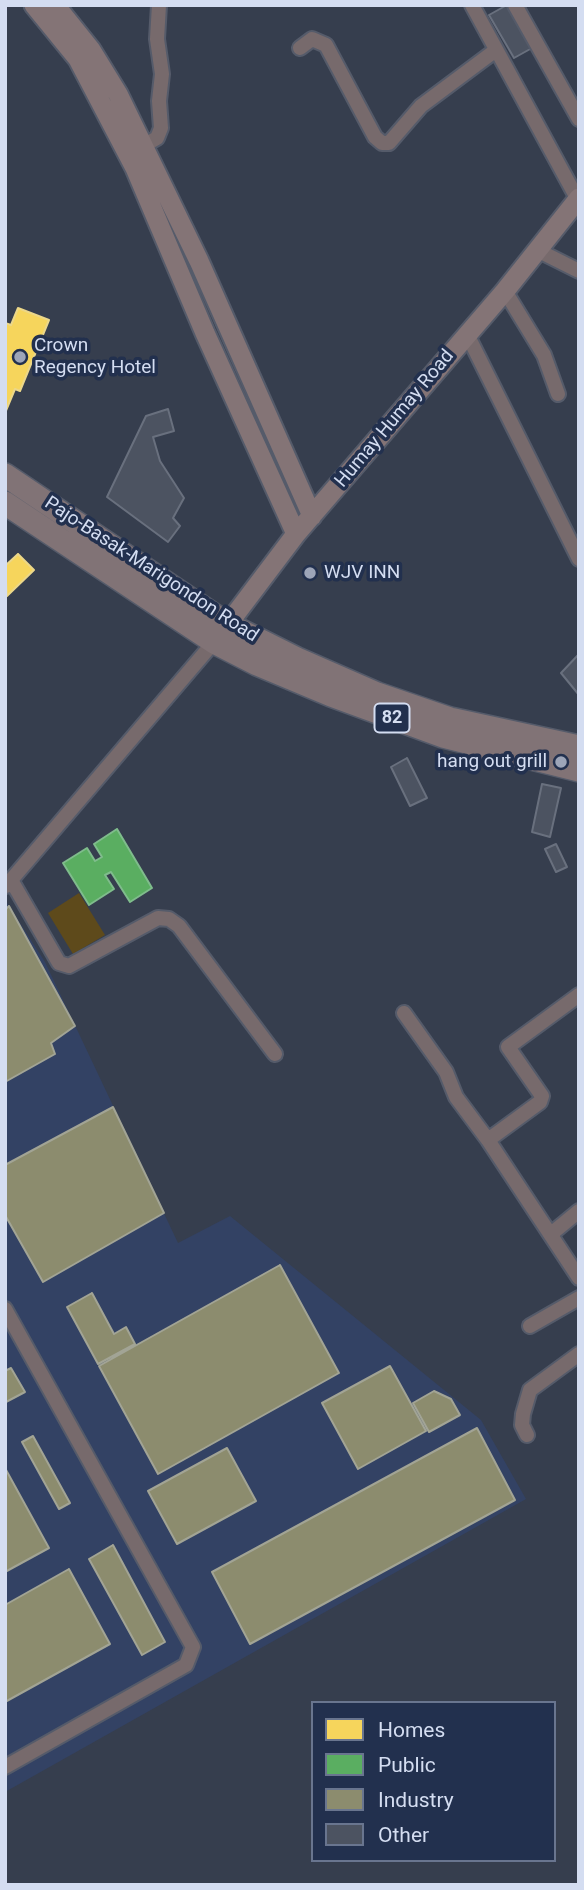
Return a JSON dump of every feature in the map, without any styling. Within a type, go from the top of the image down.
[{"type":"main road","name":"Pajo-Basak-Marigondon Road","points":[[5,475],[221,633],[297,659],[377,694],[450,719],[579,747]]},
{"type":"main road","name":"Pajo-Basak-Marigondon Road","points":[[5,503],[319,691],[416,727],[579,770]]},
{"type":"street","points":[[34,5],[78,59],[135,168],[205,333],[296,534]]},
{"type":"street","points":[[55,5],[91,50],[118,94],[227,323],[312,516]]},
{"type":"street","points":[[144,146],[157,138],[161,128],[159,102],[162,75],[157,39],[159,5]]},
{"type":"street","points":[[472,5],[578,199]]},
{"type":"street","points":[[515,5],[579,118]]},
{"type":"street","points":[[300,48],[312,39],[326,45],[382,144],[389,143],[421,106],[496,50]]},
{"type":"street","name":"Humay Humay Road","points":[[221,633],[296,534],[505,290],[578,199]]},
{"type":"street","points":[[537,250],[579,271]]},
{"type":"street","points":[[505,290],[544,355],[558,394]]},
{"type":"street","points":[[205,333],[227,323]]},
{"type":"street","points":[[467,334],[579,559]]},
{"type":"street","points":[[221,633],[8,884],[59,963],[69,967],[158,918],[169,919],[179,926],[275,1054]]},
{"type":"street","points":[[488,1140],[540,1102],[542,1096],[508,1047],[579,995]]},
{"type":"street","points":[[404,1013],[446,1072],[456,1097],[488,1140],[579,1278]]},
{"type":"street","points":[[551,1234],[579,1211]]},
{"type":"street","points":[[530,1326],[579,1298]]},
{"type":"street","points":[[5,1309],[193,1647],[186,1665],[5,1767]]},
{"type":"street","points":[[527,1435],[522,1425],[530,1390],[579,1354]]},
{"type":"shaded area","points":[[79,893],[105,935],[73,954],[48,913]]},
{"type":"shaded area","points":[[5,900],[45,962],[178,1243],[230,1216],[481,1420],[526,1499],[5,1792]]},
{"type":"building: Homes","name":"Crown Regency Hotel","points":[[18,308],[49,320],[20,391],[15,389],[5,413],[5,323],[11,325]]},
{"type":"building: Homes","points":[[18,554],[34,570],[7,596],[5,566]]},
{"type":"building: Public","points":[[117,829],[152,888],[130,902],[111,872],[105,875],[114,889],[89,905],[63,863],[87,848],[95,861],[102,857],[94,844]]},
{"type":"building: Industry","points":[[9,906],[75,1026],[51,1043],[55,1054],[5,1082],[5,910]]},
{"type":"building: Industry","points":[[113,1107],[164,1213],[43,1282],[5,1215],[5,1165]]},
{"type":"building: Industry","points":[[280,1265],[339,1373],[158,1474],[99,1366]]},
{"type":"building: Industry","points":[[92,1293],[114,1334],[126,1327],[135,1344],[98,1364],[67,1307]]},
{"type":"building: Industry","points":[[390,1366],[426,1431],[358,1469],[322,1403]]},
{"type":"building: Industry","points":[[11,1368],[25,1392],[6,1402],[5,1371]]},
{"type":"building: Industry","points":[[434,1391],[451,1399],[460,1415],[429,1432],[413,1403]]},
{"type":"building: Industry","points":[[477,1428],[515,1500],[250,1644],[212,1572]]},
{"type":"building: Industry","points":[[33,1436],[70,1503],[59,1509],[22,1442]]},
{"type":"building: Industry","points":[[227,1448],[256,1501],[177,1544],[148,1491]]},
{"type":"building: Industry","points":[[5,1468],[49,1548],[5,1572]]},
{"type":"building: Industry","points":[[113,1545],[165,1642],[142,1655],[89,1559]]},
{"type":"building: Industry","points":[[69,1569],[110,1644],[5,1702],[5,1605]]},
{"type":"building: Other","points":[[507,5],[532,48],[514,58],[489,15]]},
{"type":"building: Other","points":[[168,409],[174,431],[153,437],[160,461],[184,498],[173,518],[180,526],[168,542],[107,497],[146,416]]},
{"type":"building: Other","points":[[579,654],[579,695],[561,673]]},
{"type":"building: Other","points":[[407,758],[427,798],[410,806],[391,767]]},
{"type":"building: Other","points":[[542,784],[561,788],[550,837],[532,832]]},
{"type":"building: Other","points":[[556,844],[567,867],[556,872],[545,849]]},
{"type":"place","name":"Crown Regency Hotel","points":[[20,357]]},
{"type":"place","name":"WJV INN","points":[[310,573]]},
{"type":"place","name":"hang out grill","points":[[561,762]]}]
